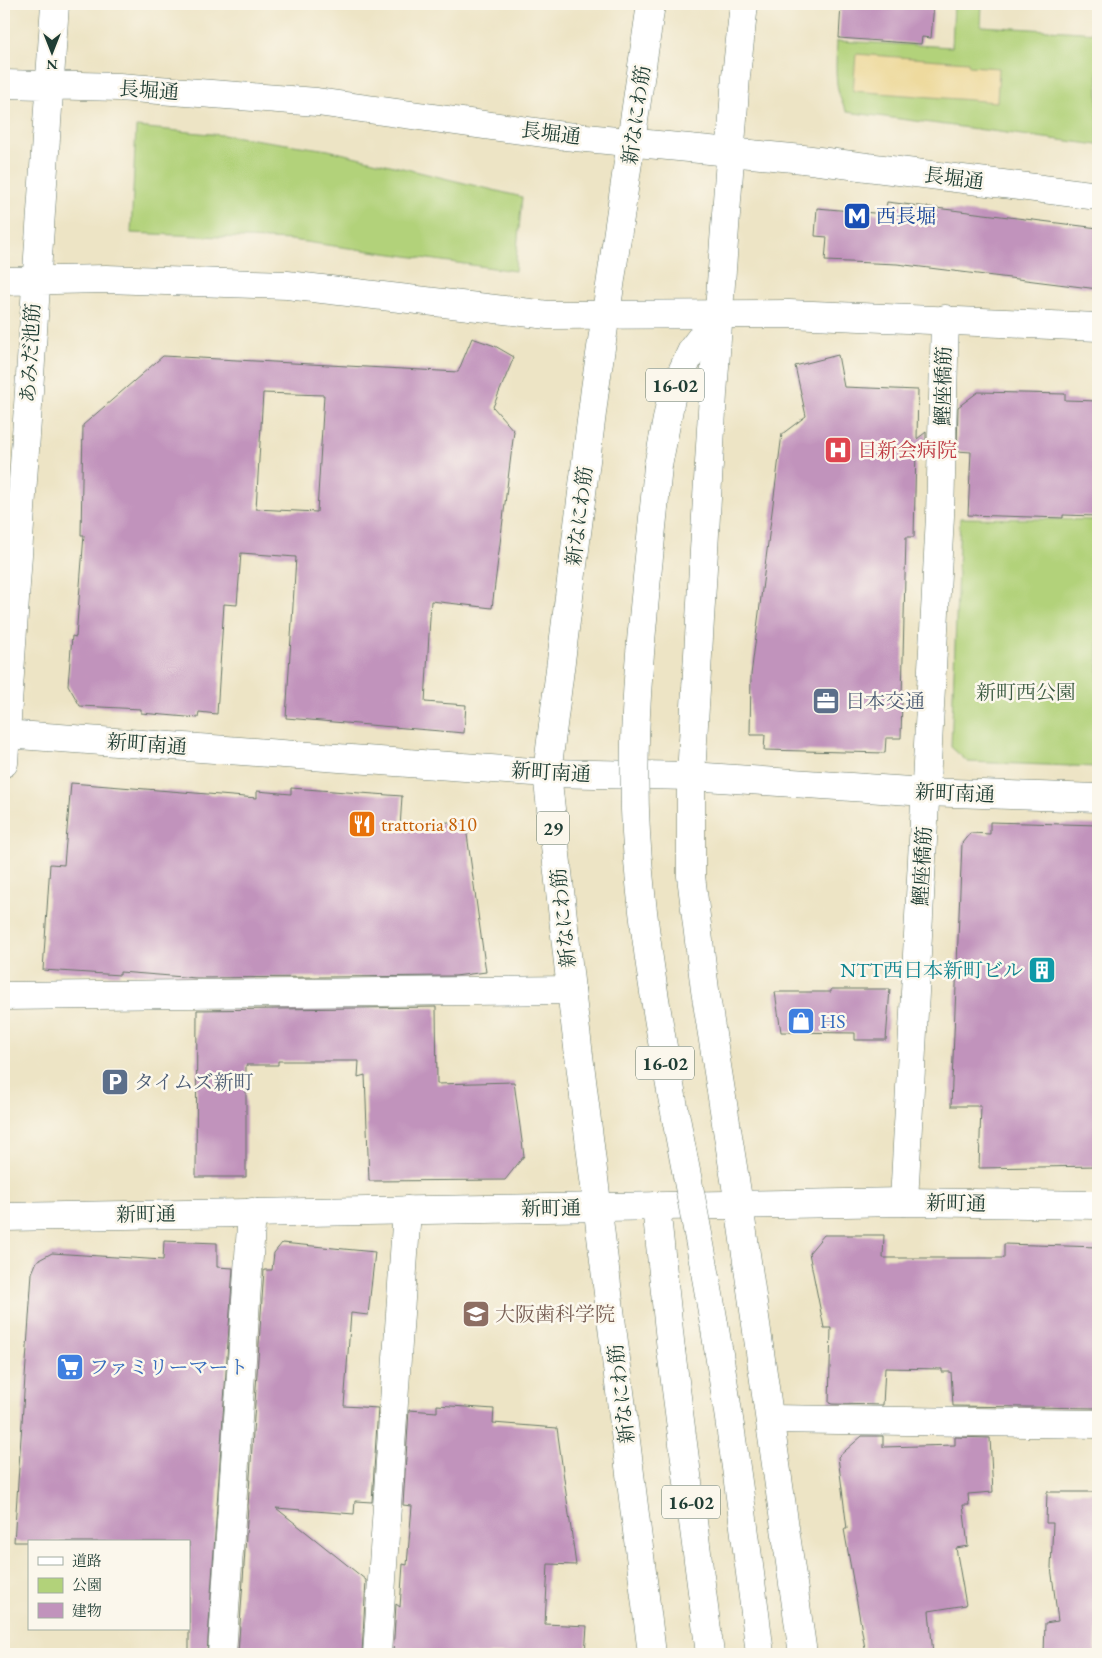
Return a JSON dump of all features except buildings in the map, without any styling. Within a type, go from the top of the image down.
[{"type":"main road","name":"あみだ池筋","points":[[4,763],[55,4]]},
{"type":"main road","name":"新なにわ筋","points":[[650,4],[608,315],[595,389],[547,773],[571,990],[652,1654]]},
{"type":"main road","points":[[744,4],[730,152],[719,314],[691,776],[691,876],[705,990],[739,1205],[803,1654]]},
{"type":"main road","name":"長堀通","points":[[4,84],[119,87],[317,102],[632,143],[730,152],[1098,196]]},
{"type":"main road","points":[[4,281],[106,279],[287,285],[548,315],[719,314],[945,319],[1098,327]]},
{"type":"main road","name":"16-02","points":[[719,314],[693,348],[672,392],[658,466],[634,727],[636,831],[644,929],[666,1068],[726,1391],[760,1654]]},
{"type":"main road","name":"鰹座橋筋","points":[[904,1202],[940,516],[945,319]]},
{"type":"main road","name":"新町南通","points":[[5,734],[547,773],[691,776],[925,792],[1098,798]]},
{"type":"main road","points":[[4,996],[571,990]]},
{"type":"main road","name":"新町通","points":[[4,1217],[904,1202],[1098,1205]]},
{"type":"main road","name":"16-02","points":[[656,1206],[671,1350],[710,1654]]},
{"type":"main road","points":[[376,1654],[407,1210]]},
{"type":"main road","points":[[222,1654],[252,1212]]},
{"type":"main road","points":[[770,1419],[1098,1424]]},
{"type":"green space","points":[[954,4],[982,4],[981,26],[1098,33],[1098,145],[847,112],[837,86],[837,41],[952,47]]},
{"type":"green space","points":[[136,127],[232,136],[328,150],[522,197],[515,271],[291,240],[131,233]]},
{"type":"green space","name":"新町西公園","points":[[960,518],[1098,520],[1098,767],[968,762],[951,747]]},
{"type":"sand","points":[[856,54],[968,62],[969,66],[999,68],[997,102],[853,91]]},
{"type":"place","name":"西長堀","points":[[857,216]]},
{"type":"place","name":"日新会病院","points":[[838,450]]},
{"type":"place","name":"日本交通","points":[[826,701]]},
{"type":"place","name":"trattoria 810","points":[[362,824]]},
{"type":"place","name":"NTT西日本新町ビル","points":[[1042,970]]},
{"type":"place","name":"HS","points":[[801,1021]]},
{"type":"place","name":"タイムズ新町","points":[[115,1082]]},
{"type":"place","name":"大阪歯科学院","points":[[476,1314]]},
{"type":"place","name":"ファミリーマート","points":[[70,1367]]}]
